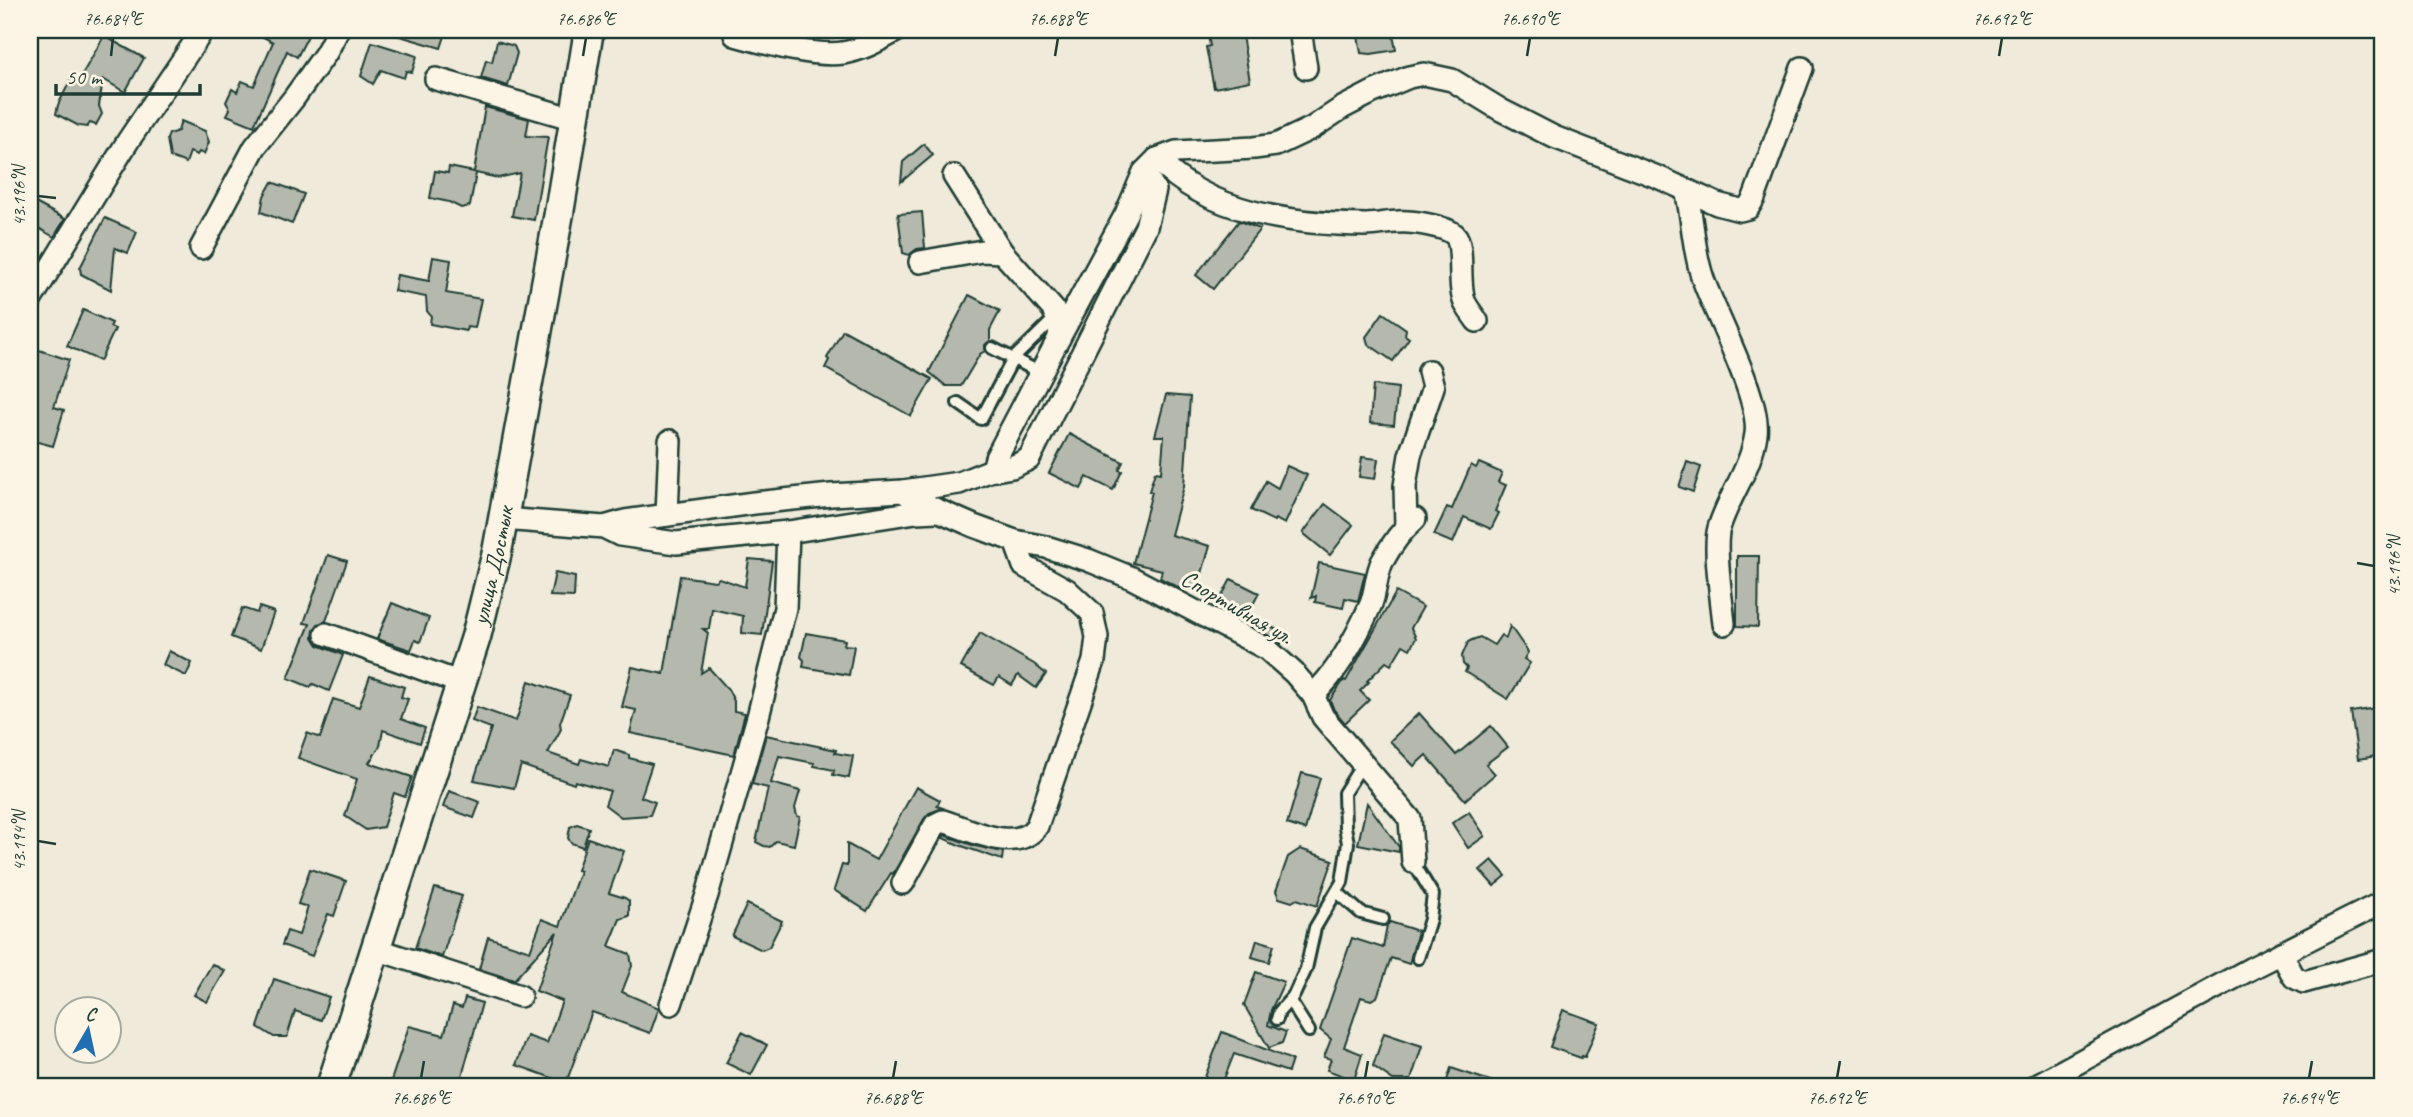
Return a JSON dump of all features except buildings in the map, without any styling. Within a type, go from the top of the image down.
[{"type":"main road","name":"улица Достык","points":[[331,1087],[476,638],[497,552],[559,213],[589,30]]},
{"type":"street","points":[[30,301],[128,141],[203,30]]},
{"type":"street","points":[[201,248],[255,147],[326,53],[338,30]]},
{"type":"street","points":[[736,32],[809,51],[841,53],[863,48],[898,30]]},
{"type":"street","points":[[1300,30],[1306,68]]},
{"type":"street","points":[[991,470],[1041,373],[1058,327],[1126,214],[1151,165],[1176,152],[1276,145],[1312,128],[1373,92],[1409,76],[1424,74],[1452,80],[1501,110],[1554,137],[1660,178],[1717,204],[1740,210],[1748,208],[1755,198],[1802,68]]},
{"type":"street","points":[[436,79],[575,119]]},
{"type":"street","points":[[1151,165],[1210,196],[1250,211],[1282,218],[1368,225],[1399,222],[1446,230],[1455,236],[1461,246],[1460,275],[1465,302],[1477,321]]},
{"type":"street","points":[[503,519],[604,527],[667,515],[959,483],[991,470],[1012,467],[1028,458],[1146,227],[1155,190],[1151,165]]},
{"type":"street","points":[[954,176],[1002,252],[1053,309],[1058,327]]},
{"type":"street","points":[[1686,190],[1702,276],[1745,383],[1753,408],[1756,433],[1744,474],[1718,530],[1718,564],[1724,624]]},
{"type":"street","points":[[920,262],[982,251],[1002,252]]},
{"type":"street","points":[[1313,695],[1340,664],[1371,603],[1381,564],[1410,523],[1407,476],[1413,445],[1433,387],[1429,371]]},
{"type":"street","points":[[667,515],[670,441]]},
{"type":"street","name":"Спортивная ул.","points":[[903,491],[938,511],[1015,541],[1088,560],[1132,578],[1268,649],[1313,695],[1323,717],[1410,819],[1413,862]]},
{"type":"street","points":[[604,527],[620,535],[676,543],[788,532],[938,511]]},
{"type":"street","points":[[671,1004],[707,895],[758,717],[785,608],[788,532]]},
{"type":"street","points":[[903,883],[935,825],[943,821],[1005,840],[1032,834],[1094,661],[1097,637],[1092,613],[1067,590],[1024,566],[1015,541]]},
{"type":"street","points":[[326,634],[461,684]]},
{"type":"street","points":[[2033,1087],[2281,953],[2383,902]]},
{"type":"street","points":[[376,949],[520,996]]},
{"type":"street","points":[[2281,953],[2294,977],[2304,982],[2383,960]]},
{"type":"lane","points":[[958,403],[981,419],[1013,359],[1058,327]]},
{"type":"lane","points":[[992,348],[1041,373]]},
{"type":"lane","points":[[1277,1018],[1290,1001],[1306,969],[1315,928],[1342,882],[1348,843],[1344,793],[1363,763]]},
{"type":"lane","points":[[1413,862],[1433,895],[1430,919],[1418,958]]},
{"type":"lane","points":[[1337,892],[1361,913],[1383,919]]},
{"type":"lane","points":[[1290,1001],[1309,1031]]}]
